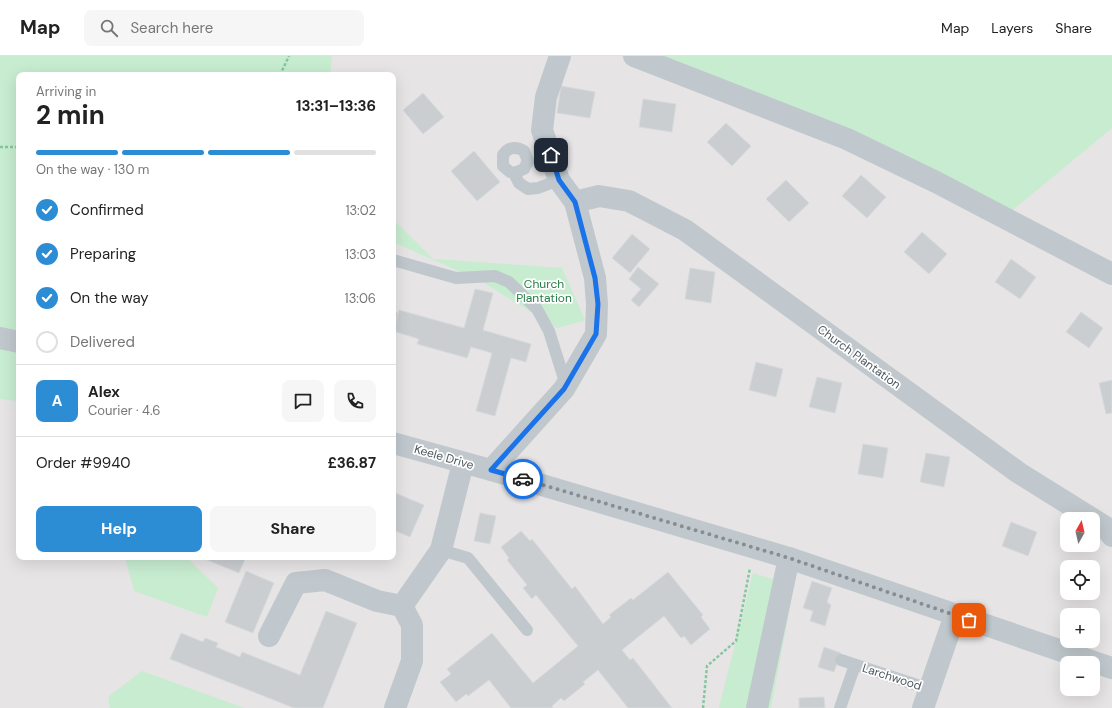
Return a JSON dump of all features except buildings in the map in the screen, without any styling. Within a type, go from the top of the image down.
[{"type":"street","points":[[491,470],[566,385],[596,334],[598,304],[595,278],[575,202],[559,180],[542,130],[546,97],[560,56]]},
{"type":"street","points":[[634,56],[846,139],[936,182],[1112,274]]},
{"type":"street","name":"Church Plantation","points":[[575,202],[599,196],[629,201],[685,230],[1019,473],[1104,526],[1112,536]]},
{"type":"street","points":[[0,338],[16,341]]},
{"type":"street","name":"Keele Drive","points":[[396,444],[491,470],[789,558],[1112,668]]},
{"type":"street","points":[[402,606],[441,550],[463,463]]},
{"type":"street","points":[[757,708],[789,558]]},
{"type":"street","points":[[270,636],[296,583],[325,580],[377,600],[402,606],[412,625],[412,662],[395,708]]},
{"type":"street","name":"Larchwood","points":[[926,699],[954,615]]},
{"type":"lane","points":[[514,173],[519,183],[528,189],[538,188],[559,180]]},
{"type":"lane","points":[[396,261],[456,278],[495,276],[509,282],[528,299],[543,320],[555,348],[566,385]]},
{"type":"lane","points":[[441,550],[468,558],[527,630]]},
{"type":"lane","name":"Larchwood","points":[[841,660],[855,665],[926,699]]},
{"type":"lane","name":"Larchwood","points":[[840,708],[855,665]]},
{"type":"path","points":[[281,72],[289,56]]},
{"type":"path","points":[[0,147],[16,147]]},
{"type":"path","points":[[703,708],[707,666],[736,641],[754,548]]},
{"type":"shaded area","points":[[0,56],[1112,56],[1112,708],[0,708]]},
{"type":"green space","points":[[0,56],[332,56],[330,72],[16,72],[16,401],[0,399]]},
{"type":"green space","points":[[657,56],[1112,56],[1112,128],[1013,210]]},
{"type":"green space","name":"Church Plantation","points":[[396,222],[433,259],[562,268],[585,320],[557,328],[481,281],[396,243]]},
{"type":"green space","points":[[126,560],[189,560],[218,588],[207,617],[134,591]]},
{"type":"green space","points":[[753,573],[794,586],[771,708],[719,708]]},
{"type":"green space","points":[[142,671],[244,708],[110,708],[108,697]]},
{"type":"way so far","points":[[523,479],[789,558],[969,620]]},
{"type":"route","points":[[523,479],[491,470],[564,389],[596,334],[598,304],[595,278],[575,202],[559,180],[551,155]]}]
